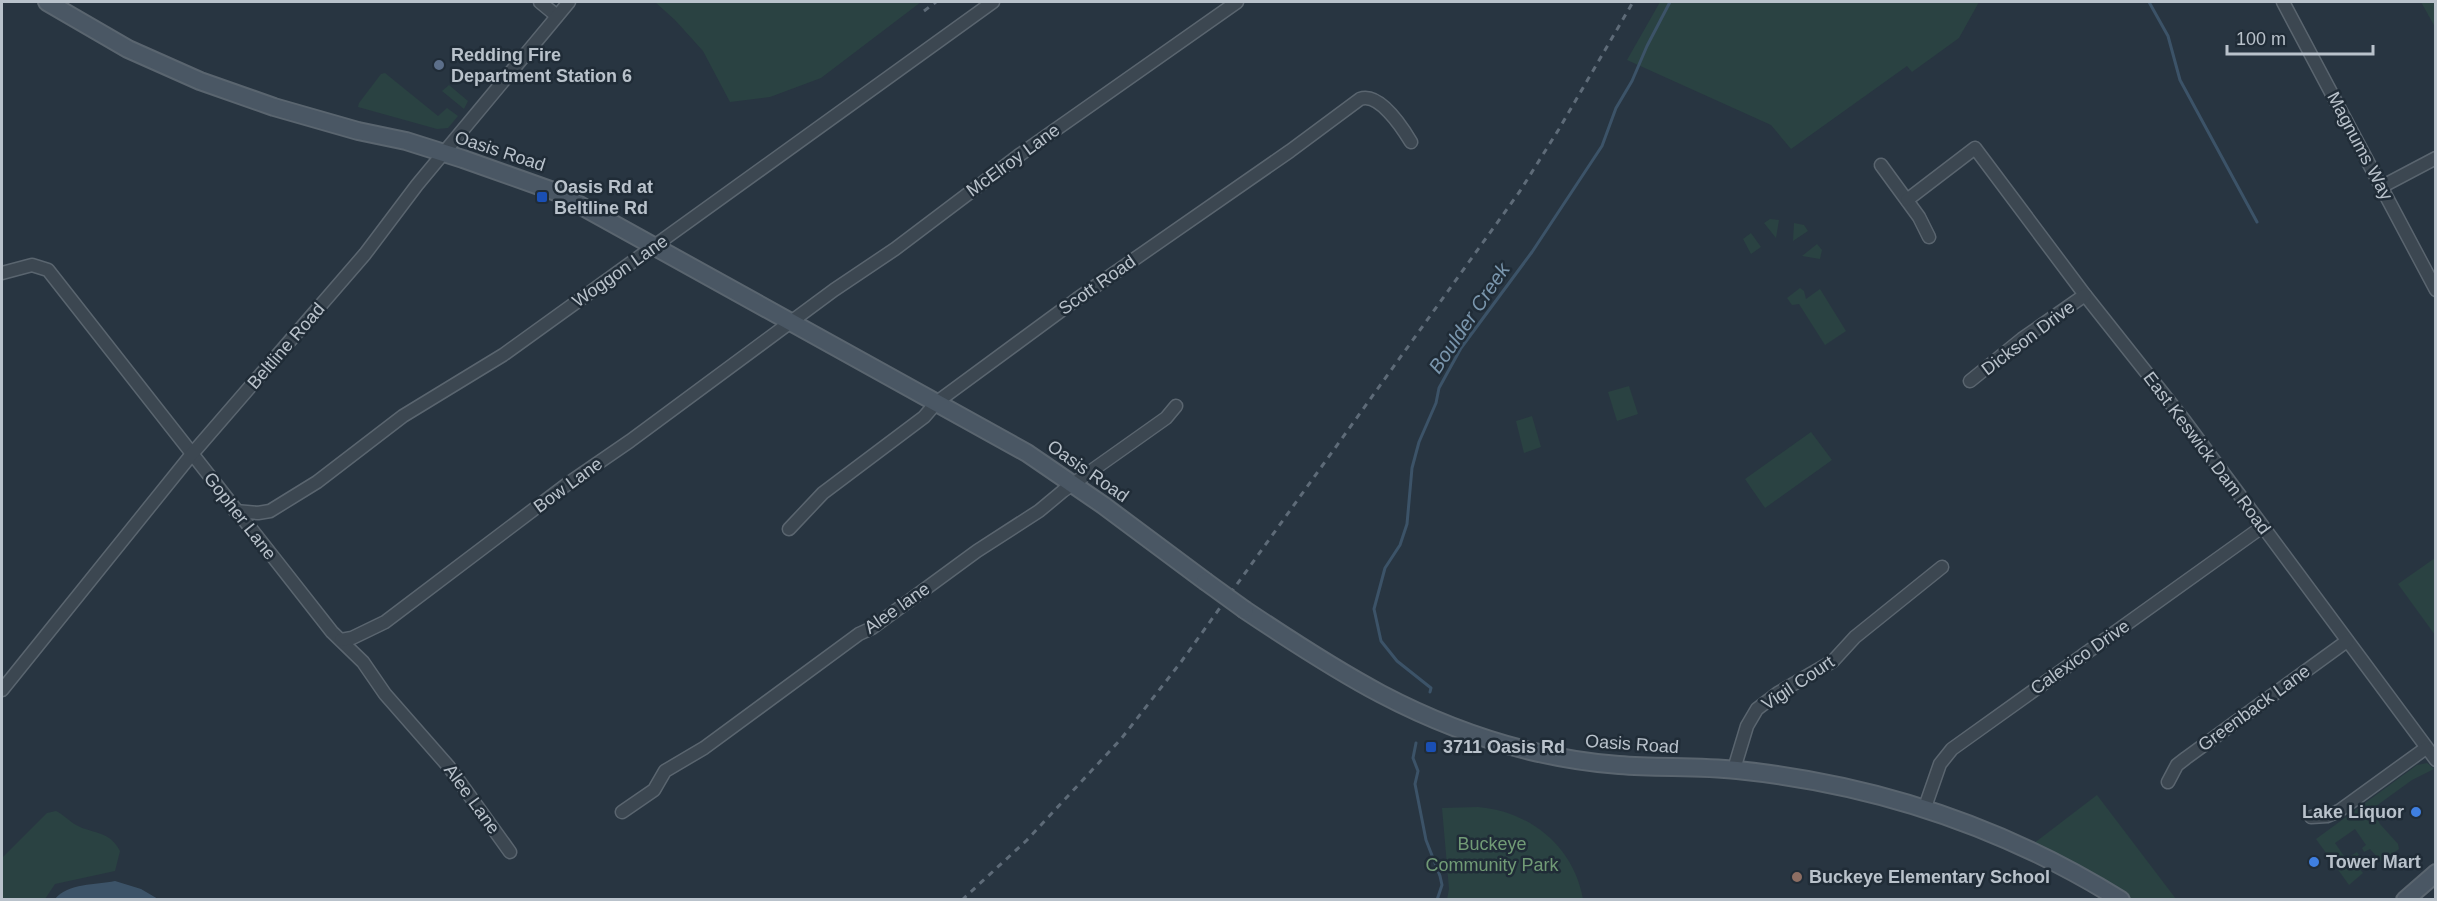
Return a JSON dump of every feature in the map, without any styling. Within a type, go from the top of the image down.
[{"type":"main road","name":"Oasis Road","points":[[47,2],[128,49],[200,81],[274,107],[443,153],[556,192],[1027,453],[1074,484],[1245,610],[1347,676],[1417,713],[1454,729],[1530,751],[1584,761],[1734,770],[1834,784],[1925,807],[2025,847],[2087,879],[2121,900]]},
{"type":"main road","points":[[2405,900],[2436,873]]},
{"type":"street","points":[[540,2],[558,16]]},
{"type":"street","name":"Beltline Road","points":[[2,690],[192,454],[365,254],[443,153],[570,2]]},
{"type":"street","name":"Woggon Lane","points":[[235,511],[258,513],[280,507],[317,483],[403,416],[502,355],[993,2]]},
{"type":"street","name":"McElroy Lane","points":[[792,323],[1018,156],[1237,2]]},
{"type":"street","name":"Magnums Way","points":[[2283,2],[2436,290]]},
{"type":"street","name":"Scott Road","points":[[789,529],[823,493],[924,417],[937,402],[1077,299],[1290,151],[1360,99],[1366,96],[1373,98],[1388,111],[1411,142]]},
{"type":"street","name":"East Keswick Dam Road","points":[[1907,200],[1975,148],[2085,295],[2184,420],[2436,760]]},
{"type":"street","points":[[2381,187],[2436,158]]},
{"type":"street","points":[[1881,165],[1907,200],[1929,237]]},
{"type":"street","name":"Gopher Lane","points":[[2,273],[32,265],[48,270],[332,632],[363,662],[385,694],[432,748]]},
{"type":"street","name":"Dickson Drive","points":[[1970,381],[2022,339],[2085,295]]},
{"type":"street","name":"Bow Lane","points":[[341,640],[352,638],[385,622],[566,485],[792,323]]},
{"type":"street","name":"Alee lane","points":[[622,812],[654,790],[665,771],[704,748],[859,634],[885,620],[977,551],[1039,511],[1166,418],[1176,406]]},
{"type":"street","name":"Calexico Drive","points":[[1925,807],[1940,764],[1952,749],[2262,527]]},
{"type":"street","name":"Vigil Court","points":[[1734,770],[1747,726],[1757,710],[1778,693],[1833,661],[1855,637],[1942,567]]},
{"type":"street","name":"Greenback Lane","points":[[2169,782],[2177,765],[2347,641]]},
{"type":"street","name":"Alee Lane","points":[[432,748],[449,767],[510,852]]},
{"type":"street","points":[[2311,817],[2327,816],[2339,811],[2426,748]]},
{"type":"green space","points":[[655,2],[921,2],[821,78],[770,97],[730,102],[703,51]]},
{"type":"green space","points":[[1660,2],[1979,2],[1959,38],[1912,72],[1907,66],[1791,149],[1771,125],[1627,60]]},
{"type":"green space","points":[[2421,2],[2435,2],[2435,27]]},
{"type":"green space","points":[[385,73],[438,116],[447,108],[458,116],[448,128],[437,129],[358,107],[381,74]]},
{"type":"green space","points":[[449,85],[468,101],[464,109],[442,91]]},
{"type":"green space","points":[[1770,219],[1779,220],[1776,238],[1764,223]]},
{"type":"green space","points":[[1794,223],[1804,225],[1808,231],[1793,241]]},
{"type":"green space","points":[[1751,233],[1761,247],[1751,254],[1743,239]]},
{"type":"green space","points":[[1817,244],[1822,250],[1820,259],[1802,256]]},
{"type":"green space","points":[[1800,288],[1804,291],[1806,299],[1820,289],[1846,331],[1825,345],[1799,304],[1792,305],[1787,298]]},
{"type":"green space","points":[[1629,386],[1638,414],[1617,421],[1608,392]]},
{"type":"green space","points":[[1532,416],[1541,447],[1524,453],[1516,421]]},
{"type":"green space","points":[[1811,432],[1832,460],[1765,508],[1745,479]]},
{"type":"green space","points":[[2435,558],[2435,635],[2398,584]]},
{"type":"green space","points":[[2427,763],[2434,769],[2412,780],[2372,809],[2380,824],[2398,844],[2399,849],[2381,861],[2370,849],[2364,852],[2362,848],[2366,845],[2355,829],[2335,843],[2346,859],[2357,852],[2359,855],[2352,860],[2363,873],[2349,885],[2316,839],[2417,765]]},
{"type":"green space","points":[[2097,795],[2176,899],[2132,899],[2033,844]]},
{"type":"green space","name":"Buckeye Community Park","points":[[1478,807],[1515,816],[1532,824],[1547,835],[1570,863],[1583,899],[1447,899],[1449,889],[1442,808]]},
{"type":"green space","points":[[56,811],[76,825],[106,836],[116,844],[120,851],[115,871],[55,884],[45,899],[2,899],[2,855],[3,857],[47,813]]},
{"type":"water","points":[[115,881],[141,889],[158,899],[55,899],[75,887]]},
{"type":"waterway","name":"Boulder Creek","points":[[1430,692],[1431,688],[1397,661],[1381,641],[1374,609],[1385,568],[1400,545],[1407,524],[1412,468],[1419,442],[1436,403],[1439,388],[1461,348],[1532,252],[1602,146],[1616,108],[1632,81],[1670,2]]},
{"type":"waterway","points":[[2149,2],[2168,36],[2180,80],[2257,222]]},
{"type":"waterway","name":"Boulder Creek","points":[[1416,743],[1413,758],[1418,771],[1415,784],[1426,840],[1442,885],[1437,900]]},
{"type":"railway","points":[[924,11],[936,2]]},
{"type":"railway","points":[[962,900],[1027,840],[1121,739],[1181,662],[1520,191],[1633,2]]},
{"type":"place","name":"Redding Fire Department Station 6","points":[[439,65]]},
{"type":"place","name":"Oasis Rd at Beltline Rd","points":[[542,197]]},
{"type":"place","name":"3711 Oasis Rd","points":[[1431,747]]},
{"type":"place","name":"Lake Liquor","points":[[2416,812]]},
{"type":"place","name":"Tower Mart","points":[[2314,862]]},
{"type":"place","name":"Buckeye Elementary School","points":[[1797,877]]}]
